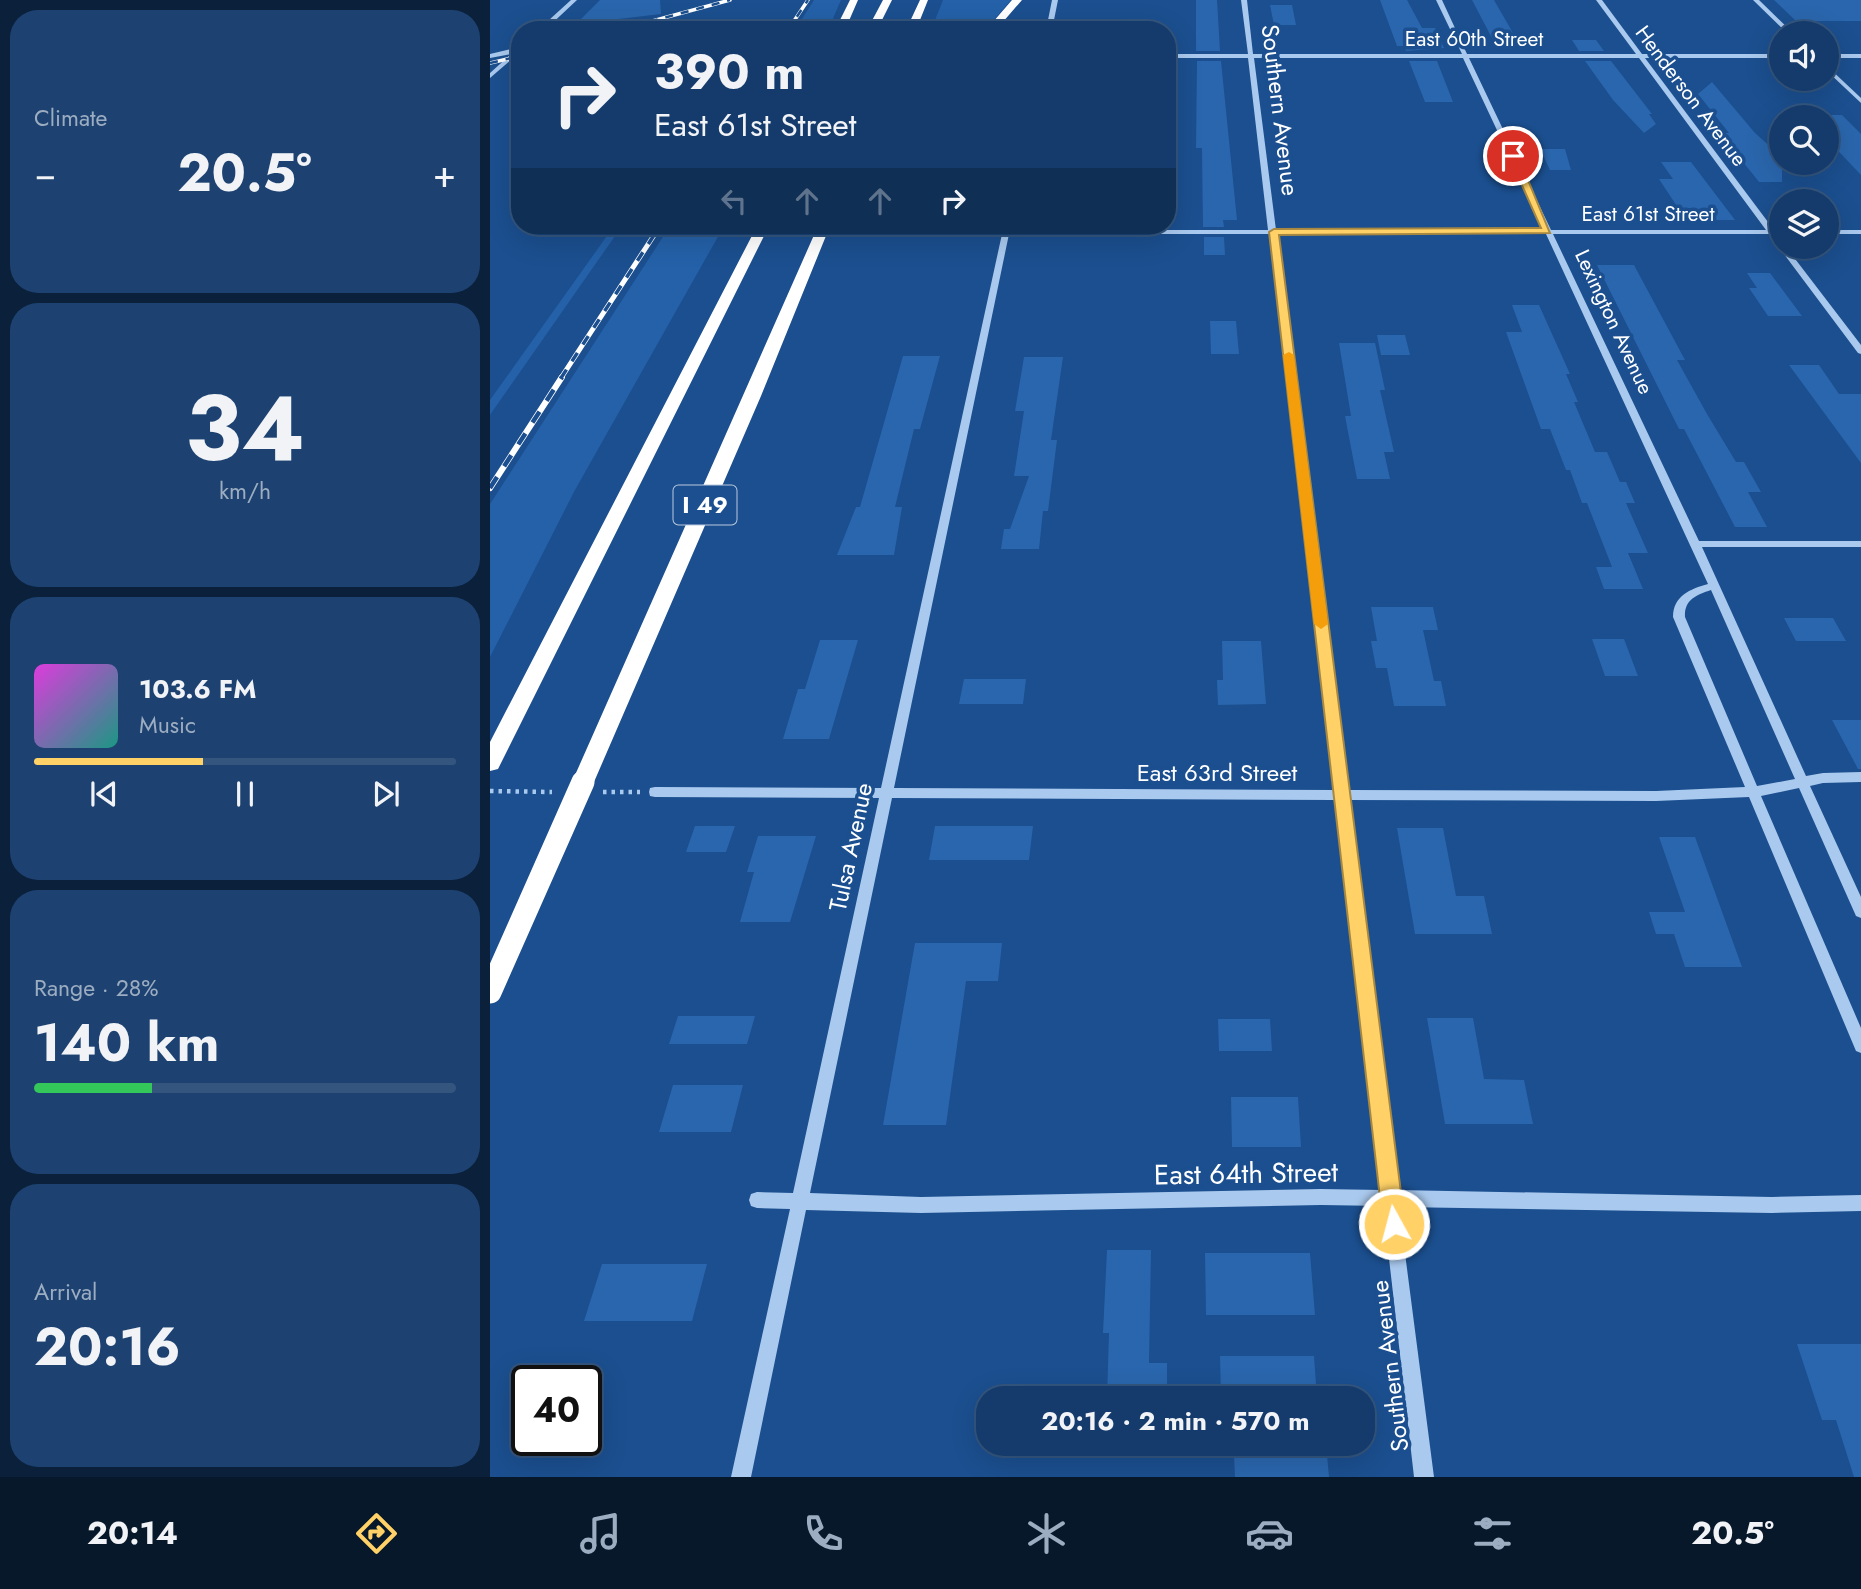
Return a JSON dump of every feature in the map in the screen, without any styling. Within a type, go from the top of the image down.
[{"type":"highway","points":[[844,21],[854,0]]},
{"type":"highway","points":[[877,21],[888,0]]},
{"type":"highway","points":[[915,21],[924,0]]},
{"type":"highway","points":[[999,21],[1017,0]]},
{"type":"highway","points":[[1006,13],[1024,0]]},
{"type":"highway","points":[[490,763],[758,235]]},
{"type":"highway","name":"I 49","points":[[490,992],[753,397],[820,235]]},
{"type":"street","points":[[551,21],[574,0]]},
{"type":"street","points":[[1051,21],[1055,0]]},
{"type":"street","name":"Southern Avenue","points":[[1244,0],[1424,1477]]},
{"type":"street","name":"Lexington Avenue","points":[[1439,0],[1695,544],[1861,912]]},
{"type":"street","name":"Henderson Avenue","points":[[1600,0],[1769,229]]},
{"type":"street","points":[[1756,0],[1778,21]]},
{"type":"street","points":[[490,56],[511,52]]},
{"type":"street","name":"East 60th Street","points":[[1176,56],[1769,56]]},
{"type":"street","points":[[1839,56],[1861,56]]},
{"type":"street","points":[[490,76],[511,57]]},
{"type":"street","points":[[1839,80],[1861,101]]},
{"type":"street","name":"East 61st Street","points":[[1176,231],[1769,232]]},
{"type":"street","points":[[1839,232],[1861,232]]},
{"type":"street","name":"Tulsa Avenue","points":[[741,1477],[1005,235]]},
{"type":"street","name":"Henderson Avenue","points":[[1792,259],[1861,351]]},
{"type":"street","points":[[1695,544],[1861,544]]},
{"type":"street","points":[[1712,586],[1682,600],[1678,608],[1679,617],[1856,1021],[1861,1046]]},
{"type":"street","name":"East 63rd Street","points":[[654,792],[1656,796],[1754,792],[1801,783],[1861,777]]},
{"type":"street","name":"East 64th Street","points":[[757,1200],[800,1199],[922,1205],[1321,1197],[1772,1205],[1861,1203]]},
{"type":"shaded area","points":[[814,0],[841,0],[832,21],[801,21]]},
{"type":"shaded area","points":[[943,0],[1011,0],[993,21],[935,21]]},
{"type":"shaded area","points":[[608,235],[616,235],[490,415],[490,400]]},
{"type":"shaded area","points":[[664,235],[719,235],[575,490],[490,657],[490,504]]},
{"type":"building","points":[[600,0],[660,0],[661,14],[579,21]]},
{"type":"building","points":[[1196,0],[1217,0],[1220,51],[1196,51]]},
{"type":"building","points":[[1380,0],[1407,0],[1422,28],[1435,28],[1444,48],[1406,51],[1404,46],[1397,46]]},
{"type":"building","points":[[1472,0],[1494,0],[1517,40],[1493,40]]},
{"type":"building","points":[[1774,0],[1861,0],[1861,21],[1796,21]]},
{"type":"building","points":[[1270,5],[1292,5],[1296,25],[1274,25]]},
{"type":"building","points":[[1572,40],[1596,40],[1604,51],[1579,51]]},
{"type":"building","points":[[1197,61],[1221,61],[1237,220],[1223,220],[1224,227],[1203,227],[1202,148],[1196,148]]},
{"type":"building","points":[[1409,61],[1437,61],[1453,102],[1425,102]]},
{"type":"building","points":[[1585,61],[1611,61],[1652,114],[1649,114],[1656,124],[1644,133],[1613,100]]},
{"type":"building","points":[[1712,82],[1769,145],[1769,175],[1782,175],[1782,182],[1759,182],[1720,133],[1729,133],[1698,94]]},
{"type":"building","points":[[1839,115],[1861,134],[1861,175],[1839,152]]},
{"type":"building","points":[[1540,149],[1565,149],[1571,170],[1550,170]]},
{"type":"building","points":[[1661,162],[1691,162],[1735,220],[1686,220],[1659,179],[1673,179]]},
{"type":"building","points":[[1204,237],[1224,237],[1225,255],[1204,255]]},
{"type":"building","points":[[1597,265],[1634,265],[1685,360],[1677,360],[1707,414],[1736,462],[1744,462],[1761,492],[1748,492],[1767,527],[1735,527],[1684,429],[1679,429]]},
{"type":"building","points":[[1747,273],[1770,273],[1802,316],[1768,316],[1749,288],[1757,288]]},
{"type":"building","points":[[1512,305],[1539,305],[1570,374],[1566,374],[1578,402],[1574,402],[1595,452],[1607,452],[1620,482],[1626,482],[1635,503],[1626,503],[1648,553],[1628,553],[1643,589],[1604,589],[1596,567],[1612,567],[1587,503],[1582,503],[1550,429],[1541,429],[1506,332],[1522,332]]},
{"type":"building","points":[[1210,321],[1236,321],[1239,354],[1211,354]]},
{"type":"building","points":[[1377,335],[1405,335],[1410,355],[1381,355]]},
{"type":"building","points":[[1339,343],[1375,343],[1385,390],[1380,390],[1394,452],[1384,452],[1390,479],[1357,479],[1345,416],[1351,416]]},
{"type":"building","points":[[903,356],[940,356],[920,429],[914,429],[895,507],[902,507],[894,555],[837,555],[856,507],[860,507]]},
{"type":"building","points":[[1024,357],[1063,357],[1051,440],[1057,440],[1048,511],[1043,511],[1039,549],[1001,549],[1004,529],[1010,529],[1029,476],[1014,476],[1024,411],[1015,411]]},
{"type":"building","points":[[1789,365],[1819,365],[1839,394],[1861,394],[1861,463]]},
{"type":"building","points":[[1371,607],[1433,607],[1438,630],[1423,630],[1434,681],[1441,681],[1446,706],[1394,706],[1387,668],[1376,668],[1371,641],[1377,641]]},
{"type":"building","points":[[1784,618],[1833,618],[1846,641],[1796,641]]},
{"type":"building","points":[[1592,639],[1624,639],[1638,676],[1605,676]]},
{"type":"building","points":[[820,640],[858,640],[829,739],[783,739],[798,689],[805,689]]},
{"type":"building","points":[[1222,641],[1261,641],[1266,704],[1218,705],[1217,680],[1223,680]]},
{"type":"building","points":[[964,679],[1026,679],[1023,704],[959,704]]},
{"type":"building","points":[[1832,720],[1861,720],[1861,769],[1858,769]]},
{"type":"building","points":[[695,826],[735,826],[726,852],[686,852]]},
{"type":"building","points":[[935,826],[1033,826],[1029,860],[929,860]]},
{"type":"building","points":[[1397,828],[1443,828],[1456,896],[1484,896],[1492,934],[1415,934]]},
{"type":"building","points":[[758,836],[816,836],[790,922],[740,922],[754,872],[747,872]]},
{"type":"building","points":[[1659,837],[1695,837],[1742,967],[1685,967],[1674,934],[1656,934],[1649,912],[1685,912]]},
{"type":"building","points":[[915,943],[1002,943],[998,981],[966,981],[946,1125],[883,1125]]},
{"type":"building","points":[[678,1016],[755,1016],[747,1044],[669,1044]]},
{"type":"building","points":[[1427,1018],[1473,1018],[1484,1079],[1524,1080],[1533,1124],[1445,1124]]},
{"type":"building","points":[[1218,1019],[1270,1019],[1272,1051],[1219,1051]]},
{"type":"building","points":[[673,1085],[743,1085],[731,1132],[659,1132]]},
{"type":"building","points":[[1231,1097],[1298,1097],[1301,1147],[1232,1147]]},
{"type":"building","points":[[1107,1250],[1151,1250],[1149,1363],[1167,1363],[1167,1386],[1107,1386],[1109,1333],[1103,1333]]},
{"type":"building","points":[[1205,1253],[1310,1253],[1315,1315],[1206,1315]]},
{"type":"building","points":[[602,1264],[707,1264],[692,1321],[584,1321]]},
{"type":"building","points":[[1797,1344],[1861,1344],[1861,1477],[1854,1477],[1836,1420],[1822,1420]]},
{"type":"building","points":[[1220,1356],[1314,1356],[1316,1386],[1221,1386]]},
{"type":"building","points":[[1234,1456],[1327,1456],[1329,1477],[1235,1477]]},
{"type":"railway","points":[[652,21],[730,0]]},
{"type":"railway","points":[[794,21],[808,0]]},
{"type":"railway","points":[[490,63],[511,58]]},
{"type":"railway","points":[[561,378],[654,235]]},
{"type":"railway","points":[[490,488],[562,377]]},
{"type":"slow traffic","points":[[1289,355],[1321,624]]},
{"type":"route","points":[[1394,1224],[1274,232],[1547,231],[1513,156]]}]
